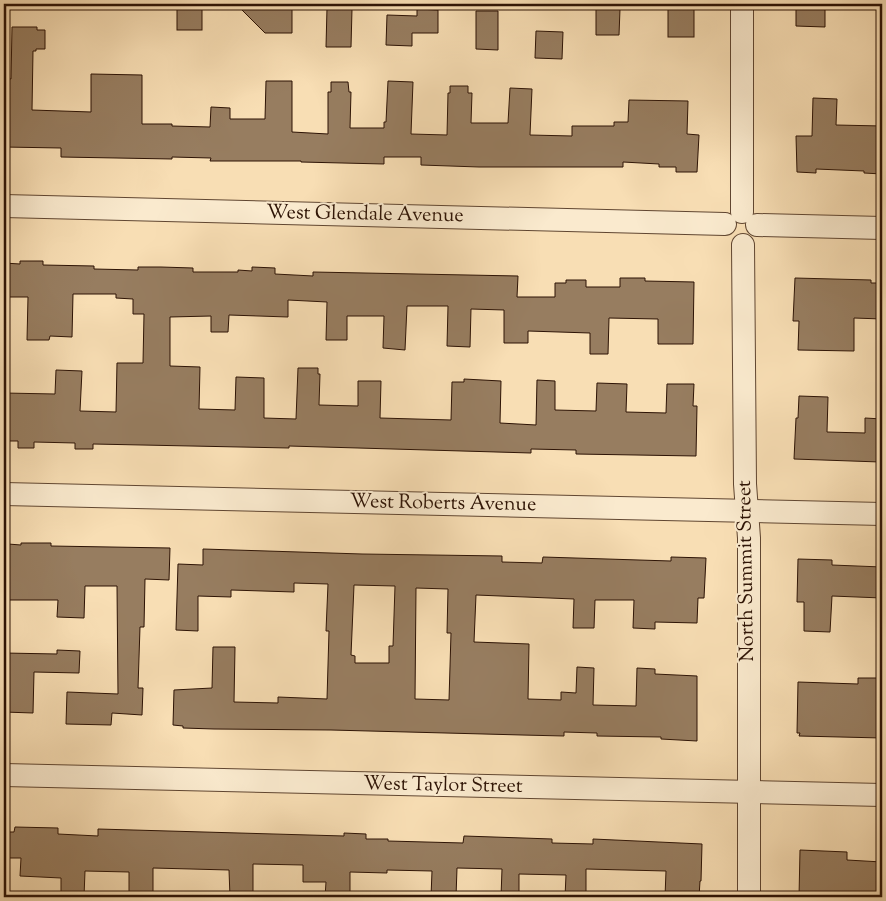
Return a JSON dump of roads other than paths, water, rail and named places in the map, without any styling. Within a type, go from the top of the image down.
[{"type":"street","points":[[741,220],[742,4]]},
{"type":"street","name":"West Glendale Avenue","points":[[4,206],[741,220],[882,228]]},
{"type":"street","name":"North Summit Street","points":[[741,220],[756,236],[743,244],[745,484],[748,511],[749,897]]},
{"type":"street","name":"West Roberts Avenue","points":[[4,494],[882,514]]},
{"type":"street","name":"West Taylor Street","points":[[4,775],[882,795]]}]
